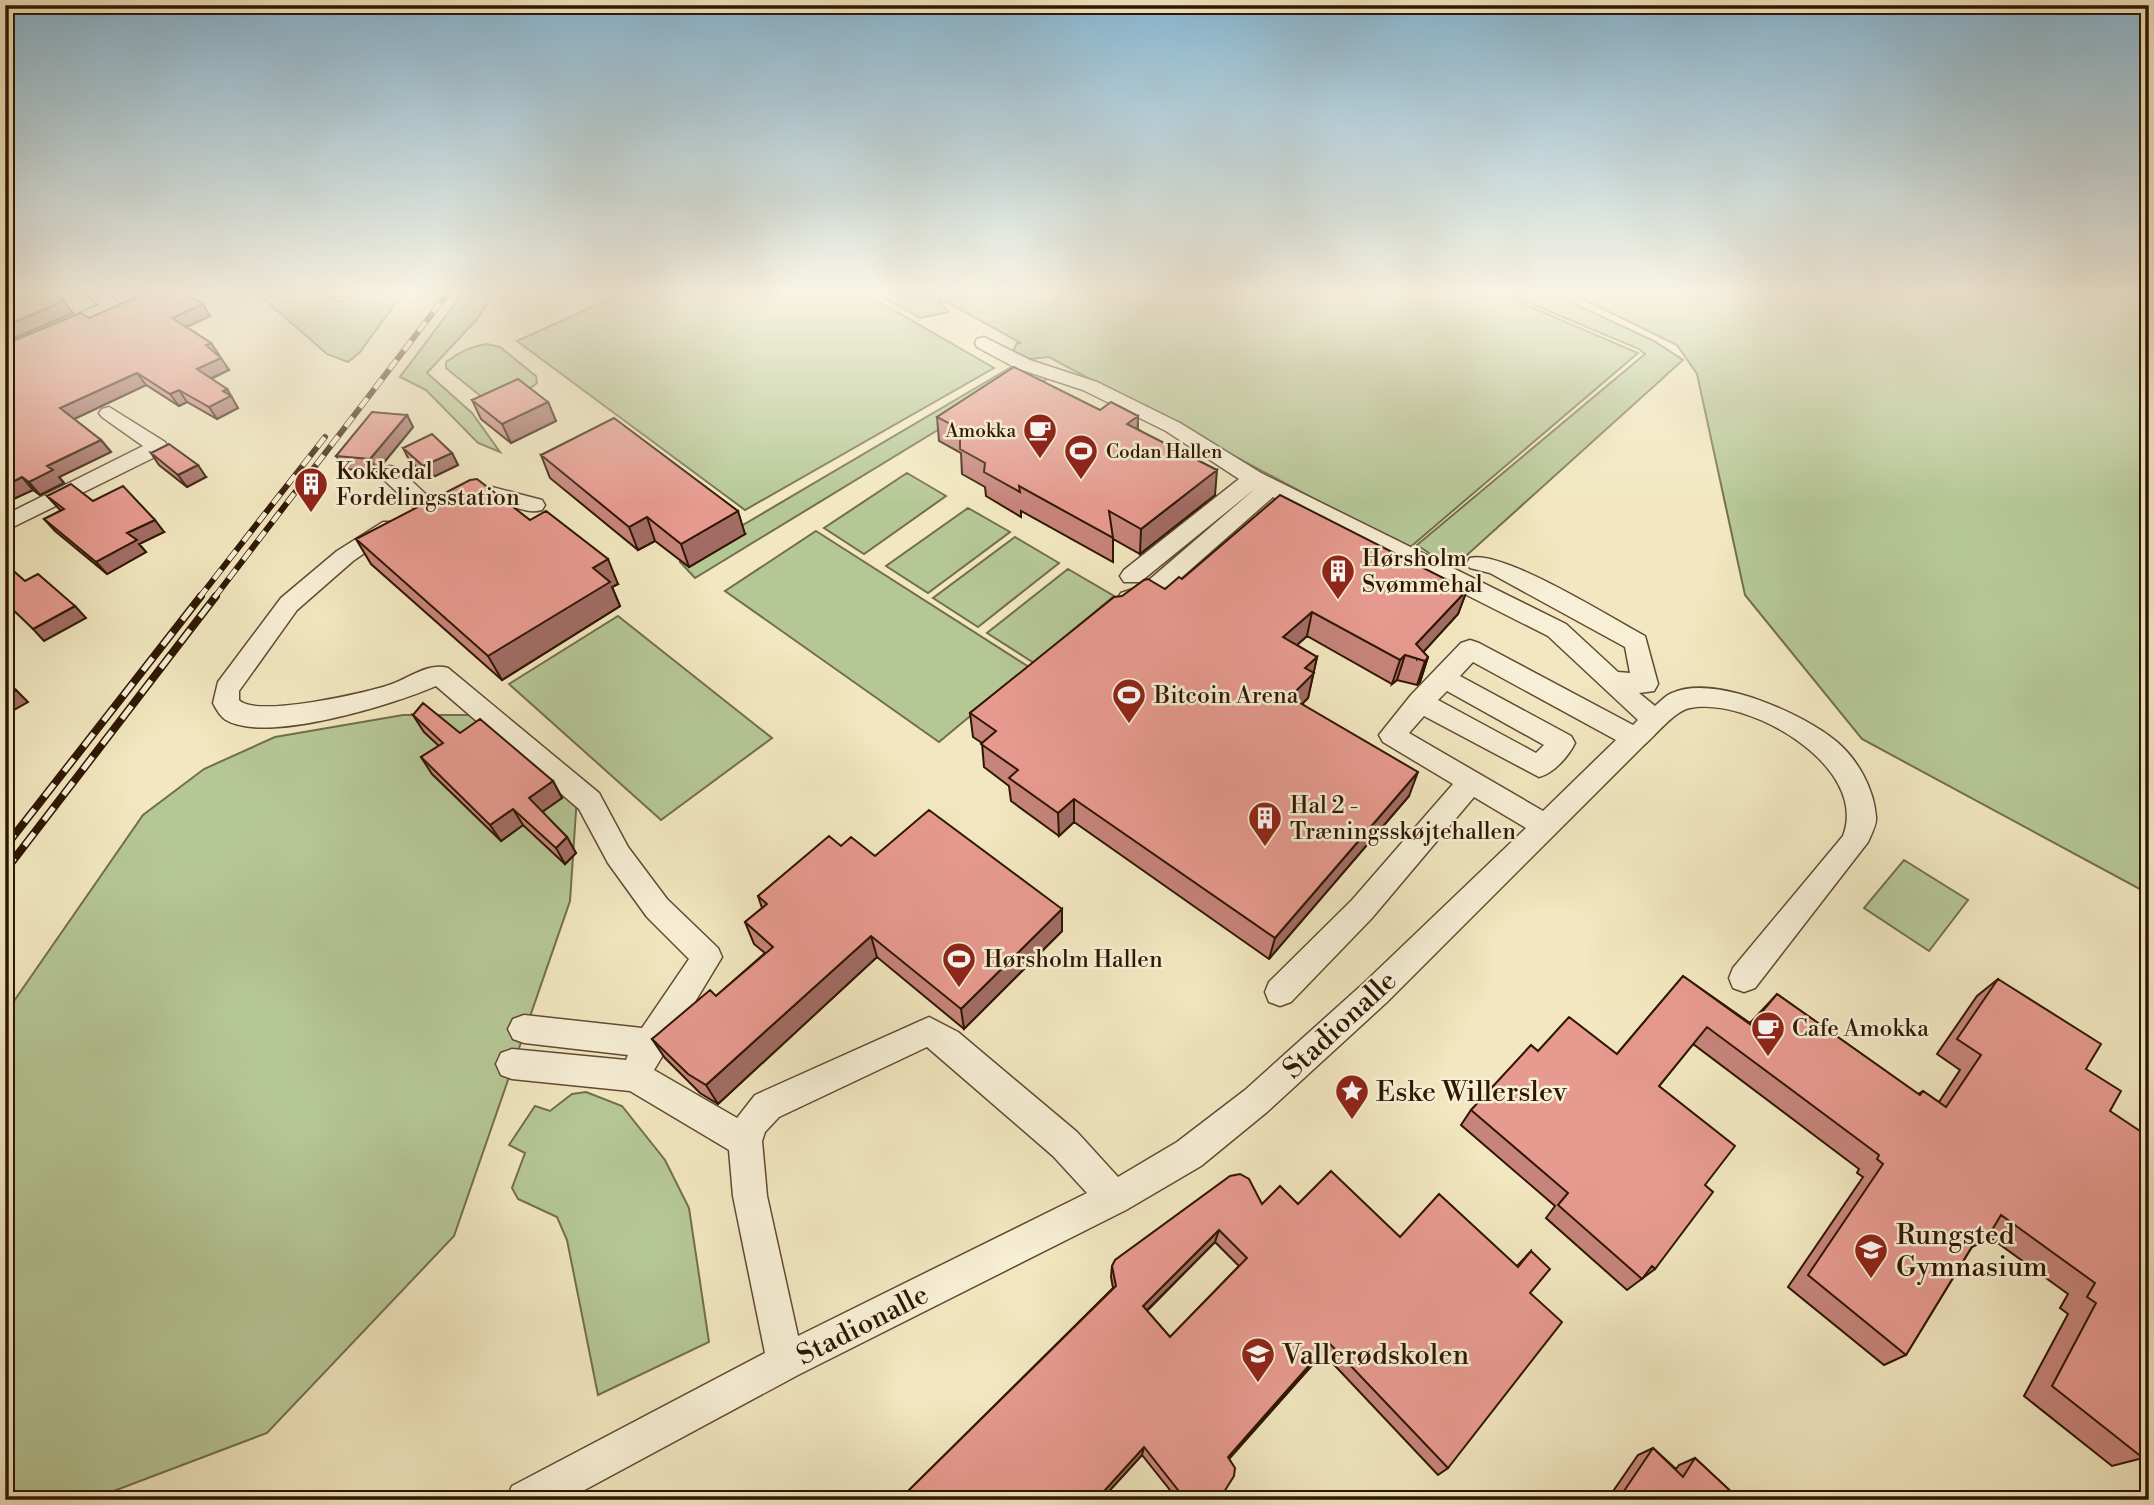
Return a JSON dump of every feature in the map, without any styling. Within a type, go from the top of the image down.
[{"type":"street","points":[[1022,363],[1090,386],[1173,427],[1262,482],[1556,631],[1580,646],[1612,680],[1633,704],[1645,729]]},
{"type":"street","points":[[5,524],[158,447],[108,413]]},
{"type":"street","points":[[390,473],[426,507]]},
{"type":"street","points":[[1132,576],[1262,482]]},
{"type":"street","points":[[1111,613],[1134,595],[1150,592],[1262,482]]},
{"type":"street","points":[[534,506],[492,494],[445,497],[345,556],[289,604],[227,689],[226,703],[235,713],[260,719],[340,707],[385,696],[439,674],[589,801],[618,855],[649,898],[707,957],[650,1043],[635,1076]]},
{"type":"street","points":[[1478,563],[1496,566],[1636,642],[1644,684],[1612,680]]},
{"type":"street","points":[[1546,825],[1392,735],[1470,649],[1645,729]]},
{"type":"street","points":[[1420,702],[1539,767],[1562,743],[1444,678]]},
{"type":"street","name":"Stadionalle","points":[[548,1494],[785,1362],[1114,1198],[1189,1154],[1256,1101],[1376,992],[1645,729],[1679,700],[1704,697],[1748,707],[1790,723],[1829,750],[1853,780],[1863,819],[1854,842],[1744,978]]},
{"type":"street","points":[[1280,992],[1362,909],[1471,782]]},
{"type":"street","points":[[524,1029],[650,1043]]},
{"type":"street","points":[[785,1362],[750,1196],[746,1141],[752,1122],[767,1107],[929,1031],[947,1042],[1065,1144],[1114,1198]]},
{"type":"street","points":[[512,1064],[635,1076],[746,1141]]},
{"type":"green space","points":[[410,363],[436,363],[427,373],[472,413],[500,452],[478,443],[426,390],[400,377]]},
{"type":"green space","points":[[446,363],[520,363],[536,376],[537,383],[528,390],[483,398],[446,368]]},
{"type":"green space","points":[[547,363],[986,363],[994,368],[745,510]]},
{"type":"green space","points":[[1018,363],[1056,373],[1044,381],[1015,383],[695,578],[680,562]]},
{"type":"green space","points":[[1061,363],[1626,363],[1408,549]]},
{"type":"green space","points":[[1634,363],[1679,363],[1457,564],[1441,561],[1417,545]]},
{"type":"green space","points":[[1690,363],[2149,363],[2149,894],[1862,739],[1745,595],[1697,374]]},
{"type":"green space","points":[[907,473],[946,496],[864,554],[824,528]]},
{"type":"green space","points":[[968,508],[1010,532],[928,593],[886,566]]},
{"type":"green space","points":[[816,531],[1029,667],[939,742],[725,591]]},
{"type":"green space","points":[[1015,537],[1059,563],[978,627],[933,598]]},
{"type":"green space","points":[[1068,569],[1114,596],[1034,663],[987,633]]},
{"type":"green space","points":[[618,616],[772,738],[661,820],[509,684]]},
{"type":"green space","points":[[403,715],[483,715],[577,796],[570,901],[454,1236],[267,1433],[90,1500],[5,1500],[5,1014],[143,815],[204,769],[275,737]]},
{"type":"green space","points":[[1904,860],[1968,900],[1929,951],[1864,908]]},
{"type":"green space","points":[[586,1092],[622,1106],[665,1160],[689,1208],[709,1342],[598,1395],[567,1240],[557,1217],[518,1199],[512,1188],[525,1153],[509,1145],[535,1106],[550,1111],[572,1094]]},
{"type":"building","points":[[5,363],[210,363],[197,369],[227,389],[223,391],[231,396],[209,407],[179,390],[170,394],[137,373],[60,408],[101,440],[47,466],[53,470],[29,482],[22,477],[5,486]]},
{"type":"building","name":"Codan Hallen","points":[[1014,367],[1100,410],[1111,402],[1138,416],[1127,424],[1217,470],[1141,529],[1109,511],[1113,538],[1019,486],[1020,492],[984,472],[985,463],[960,449],[960,429],[937,417]]},
{"type":"building","points":[[518,379],[548,402],[502,424],[472,400]]},
{"type":"building","points":[[372,412],[407,415],[370,459],[336,456]]},
{"type":"building","points":[[614,418],[738,511],[681,544],[647,517],[629,527],[541,455]]},
{"type":"building","points":[[432,434],[452,453],[423,466],[403,448]]},
{"type":"building","points":[[169,444],[198,465],[178,475],[151,453]]},
{"type":"building","points":[[477,479],[530,520],[546,511],[608,559],[593,568],[610,582],[488,656],[356,539],[470,480]]},
{"type":"building","points":[[71,484],[93,501],[123,486],[155,520],[127,533],[137,540],[96,562],[44,519],[64,509],[47,496]]},
{"type":"building","points":[[1280,495],[1467,590],[1416,644],[1428,657],[1425,661],[1405,655],[1400,660],[1312,612],[1283,637],[1317,657],[1305,668],[1314,673],[1290,697],[1418,772],[1275,938],[1074,799],[1058,813],[1009,778],[1018,770],[981,744],[996,731],[970,713],[1114,597],[1122,596],[1144,580],[1148,579],[1165,589],[1179,577],[1182,579]]},
{"type":"building","points":[[8,566],[25,581],[38,574],[75,606],[33,629],[5,602],[5,567]]},
{"type":"building","points":[[5,680],[16,690],[5,696]]},
{"type":"building","points":[[423,703],[460,733],[480,719],[553,781],[529,798],[567,837],[556,848],[513,809],[490,825],[421,757],[443,743],[413,715]]},
{"type":"building","name":"Hørsholm Hallen","points":[[929,810],[1062,909],[961,1009],[871,936],[706,1085],[688,1074],[652,1039],[710,990],[716,996],[773,947],[745,922],[767,904],[758,896],[829,836],[841,846],[851,837],[875,856]]},
{"type":"building","points":[[1683,976],[1751,1025],[1777,994],[1920,1095],[1923,1091],[1946,1107],[1981,1055],[1957,1039],[1998,979],[2101,1044],[2086,1069],[2121,1091],[2110,1111],[2149,1137],[2149,1446],[2143,1458],[2052,1386],[2096,1303],[2087,1297],[2095,1283],[2001,1215],[1986,1240],[1979,1235],[1906,1355],[1808,1275],[1883,1164],[1877,1159],[1879,1155],[1707,1027],[1659,1086],[1735,1146],[1705,1185],[1713,1192],[1655,1269],[1652,1266],[1642,1279],[1558,1205],[1568,1193],[1471,1110],[1531,1045],[1538,1051],[1569,1017],[1617,1054]]},
{"type":"building","points":[[1331,1171],[1400,1237],[1439,1194],[1518,1267],[1531,1251],[1550,1269],[1530,1293],[1562,1322],[1448,1468],[1329,1343],[1228,1457],[1235,1468],[1234,1476],[1219,1500],[1184,1500],[1144,1447],[1096,1500],[899,1500],[1116,1286],[1112,1266],[1115,1260],[1230,1176],[1240,1174],[1249,1179],[1262,1204],[1280,1186],[1298,1204]],"holes":[[[1219,1230],[1247,1258],[1170,1337],[1143,1306]]]},
{"type":"building","points":[[1653,1448],[1683,1477],[1695,1458],[1740,1500],[1618,1500]]},
{"type":"railway","points":[[214,598],[394,363]]},
{"type":"railway","points":[[199,598],[325,437]]},
{"type":"railway","points":[[5,847],[201,596]]},
{"type":"railway","points":[[5,871],[216,596]]},
{"type":"place","name":"Amokka","points":[[1040,460]]},
{"type":"place","name":"Codan Hallen","points":[[1081,481]]},
{"type":"place","name":"Kokkedal Fordelingsstation","points":[[311,514]]},
{"type":"place","name":"Hørsholm Svømmehal","points":[[1338,601]]},
{"type":"place","name":"Bitcoin Arena","points":[[1129,725]]},
{"type":"place","name":"Hal 2 - Træningsskøjtehallen","points":[[1265,848]]},
{"type":"place","name":"Hørsholm Hallen","points":[[959,989]]},
{"type":"place","name":"Cafe Amokka","points":[[1768,1058]]},
{"type":"place","name":"Eske Willerslev","points":[[1352,1121]]},
{"type":"place","name":"Rungsted Gymnasium","points":[[1871,1280]]},
{"type":"place","name":"Vallerødskolen","points":[[1258,1384]]}]
